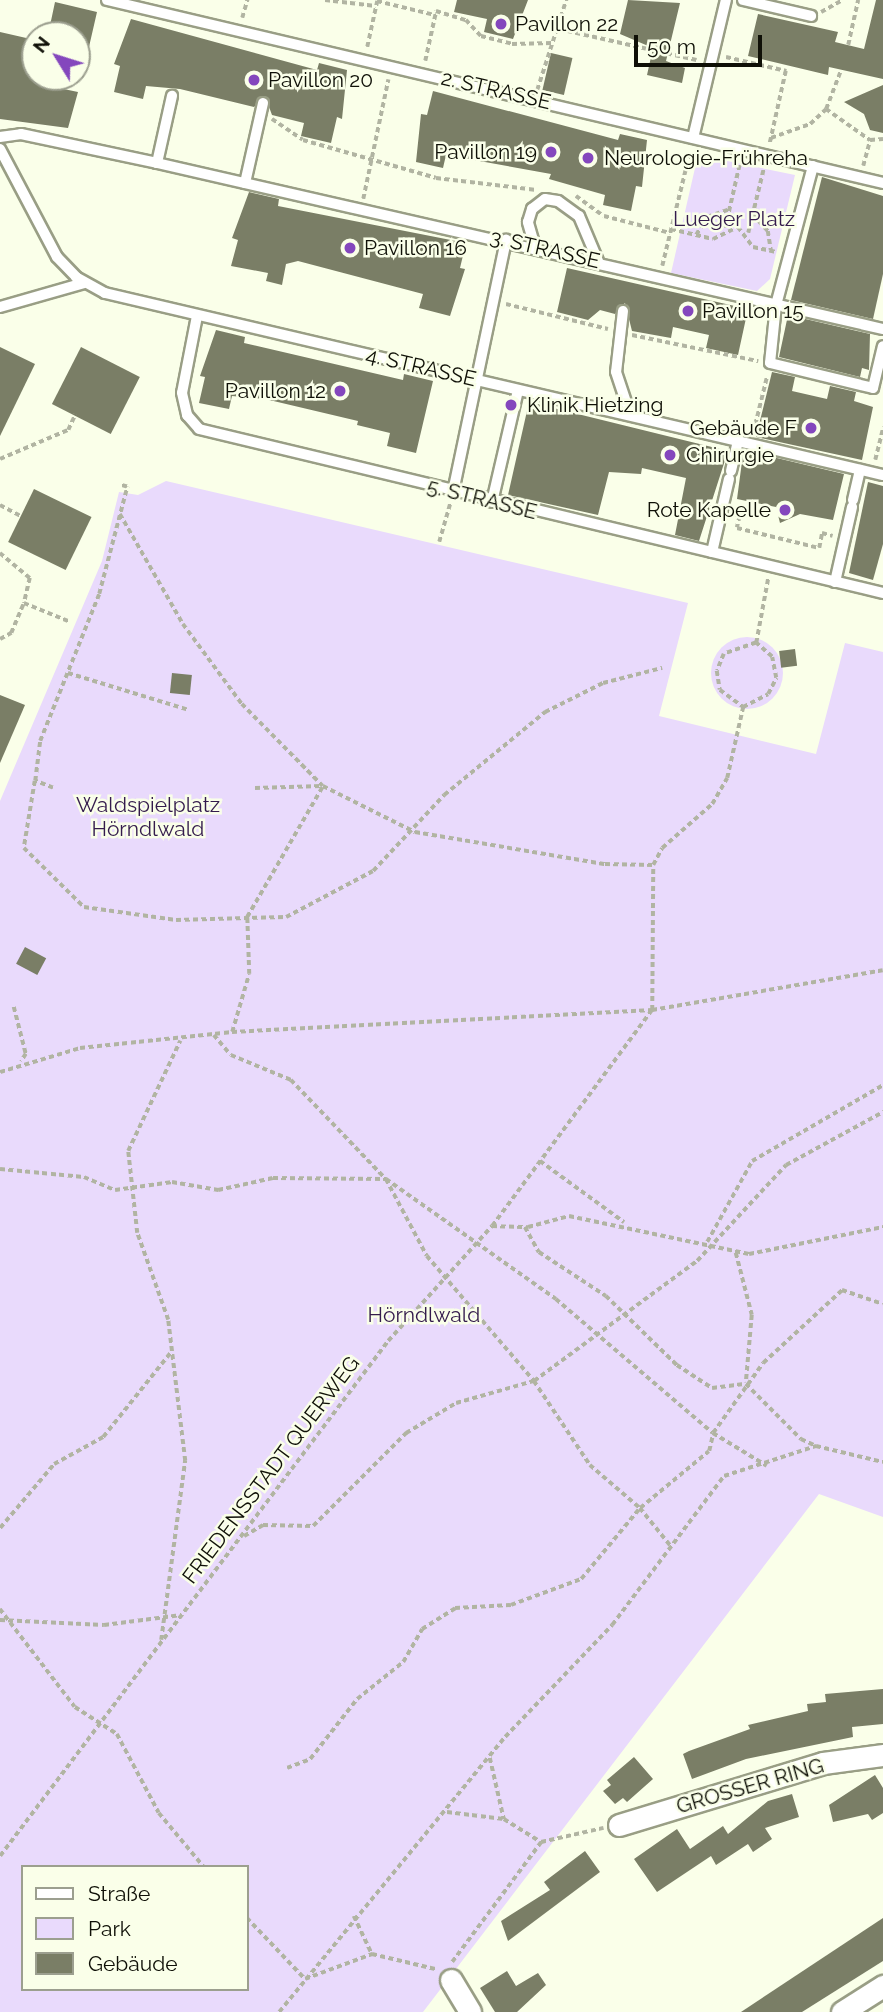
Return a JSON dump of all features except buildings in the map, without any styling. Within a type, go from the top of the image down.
[{"type":"street","name":"GROSSER RING","points":[[619,1825],[823,1763],[883,1755]]},
{"type":"street","points":[[448,1976],[470,2012]]},
{"type":"street","points":[[842,2012],[883,1986]]},
{"type":"lane","name":"2. STRASSE","points":[[107,0],[390,69],[535,99],[883,183]]},
{"type":"lane","points":[[693,138],[726,0]]},
{"type":"lane","points":[[743,0],[811,16]]},
{"type":"lane","points":[[157,163],[172,96]]},
{"type":"lane","points":[[245,183],[263,103]]},
{"type":"lane","name":"3. STRASSE","points":[[0,137],[21,134],[157,163],[660,275],[883,329]]},
{"type":"lane","points":[[0,149],[51,248],[84,283],[0,307]]},
{"type":"lane","points":[[813,166],[776,305],[770,363],[873,388],[883,346]]},
{"type":"lane","points":[[535,247],[528,222],[545,199],[567,206],[579,216],[597,261]]},
{"type":"lane","points":[[453,492],[506,240]]},
{"type":"lane","name":"4. STRASSE","points":[[84,283],[197,316],[630,414],[878,474]]},
{"type":"lane","points":[[623,311],[616,372],[630,414]]},
{"type":"lane","name":"5. STRASSE","points":[[197,316],[182,393],[187,415],[199,429],[492,502],[883,593]]},
{"type":"lane","points":[[492,502],[518,390]]},
{"type":"lane","points":[[712,552],[738,440]]},
{"type":"lane","points":[[835,582],[860,470]]},
{"type":"path","points":[[239,32],[247,0]]},
{"type":"path","points":[[325,0],[376,6]]},
{"type":"path","points":[[535,99],[566,0]]},
{"type":"path","points":[[811,16],[843,0]]},
{"type":"path","points":[[848,45],[858,0]]},
{"type":"path","points":[[363,62],[377,1],[466,20],[481,36],[512,44],[552,43]]},
{"type":"path","points":[[421,74],[435,15]]},
{"type":"path","points":[[559,29],[786,71]]},
{"type":"path","points":[[788,65],[748,233],[753,247],[789,255]]},
{"type":"path","points":[[361,208],[390,69]]},
{"type":"path","points":[[771,138],[810,124],[826,109],[841,70]]},
{"type":"path","points":[[826,109],[870,140],[883,139]]},
{"type":"path","points":[[261,116],[281,121],[303,140],[447,180],[530,185],[545,199]]},
{"type":"path","points":[[660,275],[693,138]]},
{"type":"path","points":[[861,177],[870,140]]},
{"type":"path","points":[[567,206],[574,196],[604,216],[713,239],[726,228],[743,150]]},
{"type":"path","points":[[696,235],[707,217],[730,209]]},
{"type":"path","points":[[753,215],[768,231],[771,251]]},
{"type":"path","points":[[726,228],[748,233]]},
{"type":"path","points":[[494,302],[619,332],[770,363],[751,444]]},
{"type":"path","points":[[0,459],[68,430],[75,415]]},
{"type":"path","points":[[878,474],[883,427]]},
{"type":"path","points":[[120,485],[127,486],[99,594],[40,741],[24,848],[84,907],[176,920],[286,916],[332,896],[373,871],[415,832],[444,795],[545,712],[603,683],[662,668]]},
{"type":"path","points":[[439,542],[453,492]]},
{"type":"path","points":[[0,505],[21,516]]},
{"type":"path","points":[[722,511],[740,516],[737,528],[819,548],[822,533],[845,539]]},
{"type":"path","points":[[120,514],[183,624],[242,704],[323,786],[415,832],[605,864],[653,865]]},
{"type":"path","points":[[0,553],[30,578],[29,592],[11,633],[0,639]]},
{"type":"path","points":[[756,643],[771,566]]},
{"type":"path","points":[[24,603],[68,621]]},
{"type":"path","points":[[652,1010],[653,865],[662,848],[712,804],[727,778],[743,707],[768,694],[776,678],[772,657],[756,643]]},
{"type":"path","points":[[743,707],[720,690],[717,671],[724,654],[756,643]]},
{"type":"path","points":[[68,674],[167,698],[189,710]]},
{"type":"path","points":[[35,781],[53,788]]},
{"type":"path","points":[[255,788],[323,786]]},
{"type":"path","points":[[232,1032],[249,974],[247,917],[323,786]]},
{"type":"path","points":[[0,1072],[21,1062],[80,1048],[180,1041],[232,1032],[652,1010],[883,970]]},
{"type":"path","points":[[14,1007],[26,1054],[21,1062]]},
{"type":"path","name":"FRIEDENSSTADT QUERWEG","points":[[0,1856],[388,1341],[492,1226],[652,1010]]},
{"type":"path","points":[[214,1035],[231,1055],[291,1080],[386,1180],[598,1332],[713,1433],[767,1466]]},
{"type":"path","points":[[160,1642],[184,1483],[172,1352],[162,1296],[137,1233],[128,1151],[180,1041]]},
{"type":"path","points":[[241,1538],[263,1525],[313,1526],[405,1433],[456,1403],[534,1381],[697,1261],[752,1161],[883,1085]]},
{"type":"path","points":[[705,1247],[786,1166],[883,1112]]},
{"type":"path","points":[[540,1161],[626,1224]]},
{"type":"path","points":[[0,1169],[133,1190],[172,1182],[218,1190],[273,1178],[386,1180]]},
{"type":"path","points":[[386,1180],[405,1224],[444,1278],[534,1381],[590,1465],[640,1507],[670,1545]]},
{"type":"path","points":[[492,1226],[525,1227],[569,1216],[626,1224],[705,1247],[736,1253],[784,1251],[883,1227]]},
{"type":"path","points":[[525,1227],[539,1252],[561,1261],[712,1388],[746,1384]]},
{"type":"path","points":[[736,1253],[752,1315],[746,1384],[801,1439],[816,1446],[883,1462]]},
{"type":"path","points":[[288,1768],[310,1759],[357,1699],[403,1662],[422,1629],[455,1608],[511,1605],[581,1579],[640,1507],[709,1451],[713,1433],[746,1384],[842,1290],[883,1304]]},
{"type":"path","points":[[0,1528],[54,1464],[103,1437],[172,1352]]},
{"type":"path","points":[[279,2012],[355,1916],[447,1812],[490,1758],[612,1625],[724,1476],[767,1466],[816,1446]]},
{"type":"path","points":[[0,1609],[75,1707],[97,1726],[117,1734],[159,1813],[202,1865]]},
{"type":"path","points":[[0,1620],[10,1622],[43,1618],[104,1625],[181,1615]]},
{"type":"path","points":[[490,1758],[504,1819]]},
{"type":"path","points":[[447,1812],[504,1819],[541,1842]]},
{"type":"path","points":[[304,1979],[372,1954],[448,1976],[541,1842],[619,1825]]},
{"type":"path","points":[[355,1916],[372,1954]]},
{"type":"path","points":[[248,1919],[304,1979]]},
{"type":"green space","name":"Lueger Platz","points":[[698,155],[795,175],[770,279],[757,291],[671,273]]},
{"type":"green space","name":"Hörndlwald","points":[[166,481],[688,603],[659,716],[816,754],[845,643],[883,652],[883,1517],[819,1494],[423,2012],[0,2012],[0,801],[102,561],[119,492],[138,495]]},
{"type":"green space","points":[[747,637],[767,643],[777,653],[783,673],[777,693],[767,703],[747,709],[727,703],[717,693],[711,673],[717,653],[727,643]]},
{"type":"place","name":"Pavillon 22","points":[[501,24]]},
{"type":"place","name":"Pavillon 20","points":[[254,80]]},
{"type":"place","name":"Pavillon 19","points":[[551,152]]},
{"type":"place","name":"Neurologie-Frühreha","points":[[588,158]]},
{"type":"place","name":"Pavillon 16","points":[[350,248]]},
{"type":"place","name":"Pavillon 15","points":[[688,311]]},
{"type":"place","name":"Pavillon 12","points":[[340,391]]},
{"type":"place","name":"Klinik Hietzing","points":[[511,405]]},
{"type":"place","name":"Gebäude F","points":[[811,428]]},
{"type":"place","name":"Chirurgie","points":[[670,455]]},
{"type":"place","name":"Rote Kapelle","points":[[785,510]]},
{"type":"park label","name":"Waldspielplatz Hörndlwald","points":[[148,817]]}]
